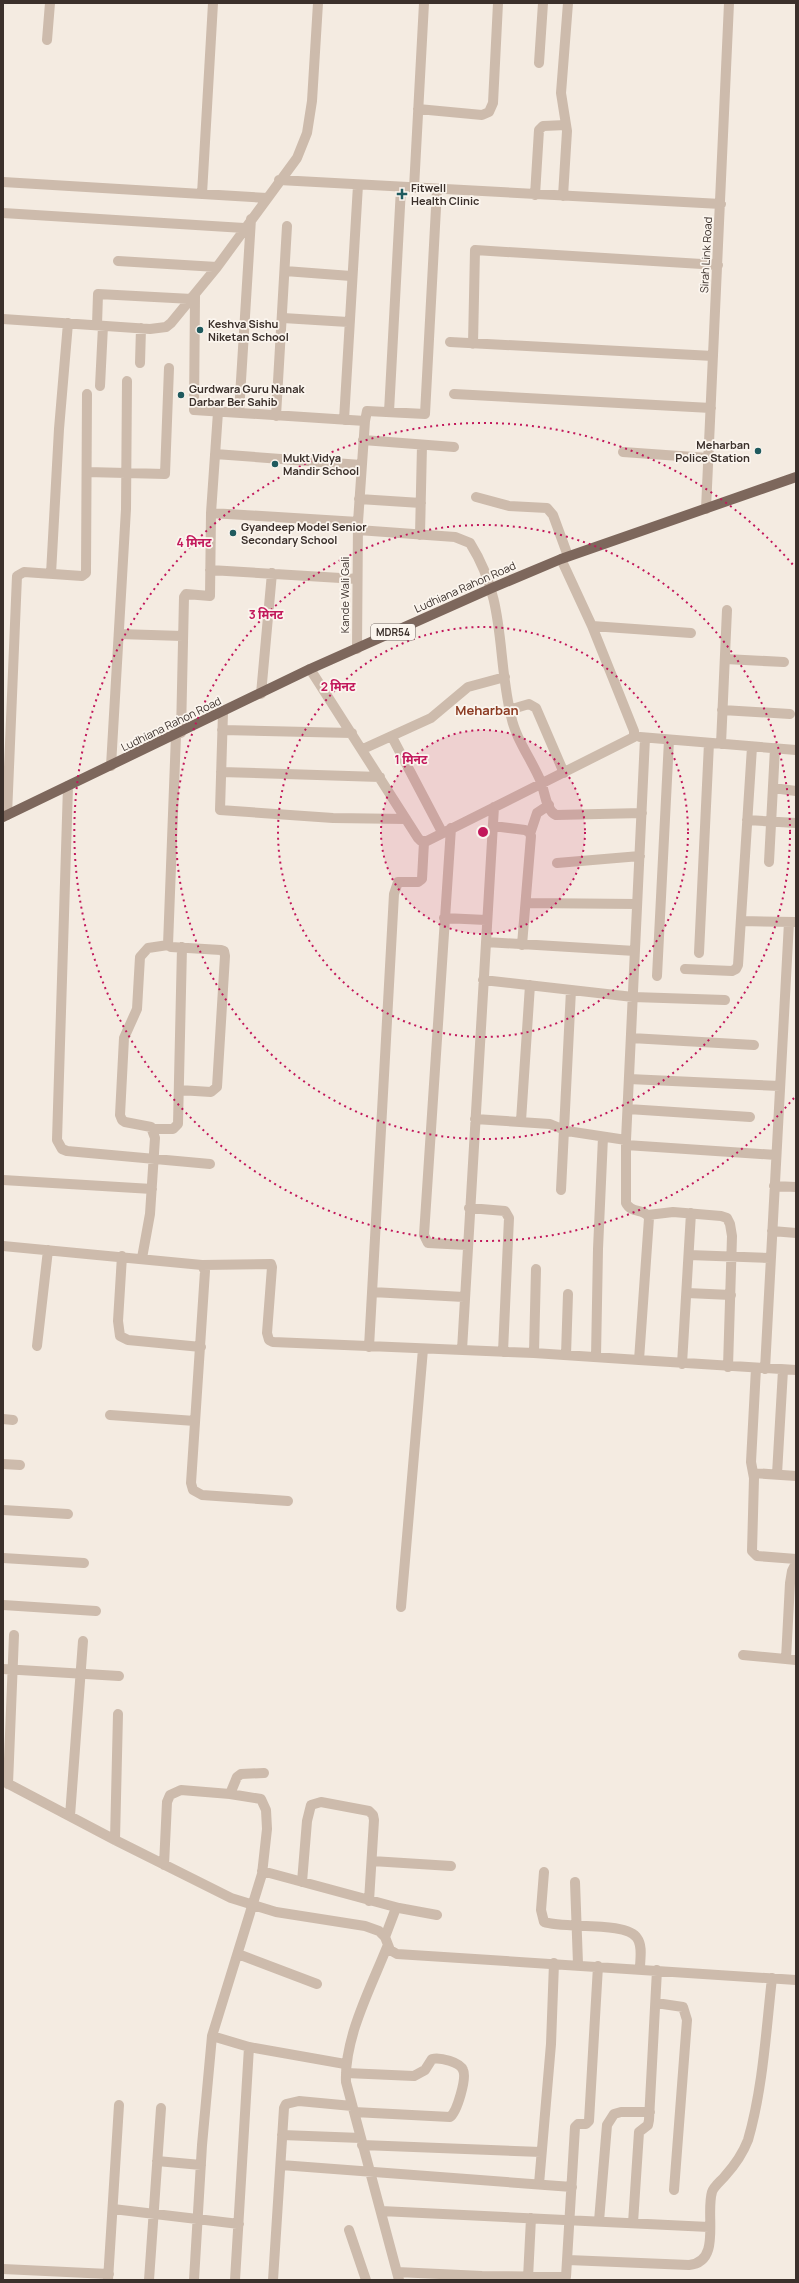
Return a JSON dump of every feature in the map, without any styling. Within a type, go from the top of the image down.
[{"type":"main road","name":"Ludhiana Rahon Road","points":[[5,816],[310,670],[492,588],[565,558],[796,477]]},
{"type":"street","points":[[47,40],[50,3]]},
{"type":"street","points":[[202,194],[214,3]]},
{"type":"street","points":[[3,319],[100,326],[166,328],[193,298],[217,267],[279,180],[297,158],[307,133],[312,100],[318,3]]},
{"type":"street","points":[[414,188],[424,3]]},
{"type":"street","points":[[418,109],[482,115],[489,112],[493,104],[498,3]]},
{"type":"street","points":[[539,63],[543,3]]},
{"type":"street","points":[[563,196],[566,125],[561,93],[568,3]]},
{"type":"street","name":"Sirah Link Road","points":[[706,509],[729,3]]},
{"type":"street","points":[[535,194],[539,130],[543,126],[566,125]]},
{"type":"street","points":[[279,180],[402,188],[721,204]]},
{"type":"street","points":[[3,182],[266,198]]},
{"type":"street","points":[[344,420],[348,322],[358,185]]},
{"type":"street","points":[[389,412],[402,188]]},
{"type":"street","points":[[193,298],[194,410],[365,421],[366,411],[425,414],[437,189]]},
{"type":"street","points":[[3,212],[244,228]]},
{"type":"street","points":[[239,413],[251,219]]},
{"type":"street","points":[[276,416],[283,318],[287,226]]},
{"type":"street","points":[[473,344],[475,250],[718,265]]},
{"type":"street","points":[[118,261],[217,267]]},
{"type":"street","points":[[285,271],[351,276]]},
{"type":"street","points":[[100,386],[100,326],[98,294],[193,298]]},
{"type":"street","points":[[283,318],[348,322]]},
{"type":"street","points":[[51,574],[59,429],[68,323]]},
{"type":"street","points":[[140,363],[141,328]]},
{"type":"street","points":[[450,342],[713,356]]},
{"type":"street","points":[[87,472],[165,474],[169,368]]},
{"type":"street","points":[[111,766],[127,474],[126,381]]},
{"type":"street","points":[[5,816],[17,576],[24,572],[82,576],[86,573],[87,394]]},
{"type":"street","points":[[454,394],[711,408]]},
{"type":"street","points":[[168,945],[179,734],[184,597],[186,594],[210,596],[212,513],[218,412]]},
{"type":"street","name":"Kande Wali Gali","points":[[357,649],[358,526],[365,421]]},
{"type":"street","points":[[363,440],[454,447]]},
{"type":"street","points":[[420,535],[422,445]]},
{"type":"street","points":[[623,452],[708,458]]},
{"type":"street","points":[[215,454],[361,465]]},
{"type":"street","points":[[476,497],[509,506],[547,508],[553,515],[565,558],[634,731],[634,737]]},
{"type":"street","points":[[359,499],[421,503]]},
{"type":"street","points":[[212,513],[358,526],[467,540],[474,548],[492,588],[498,610],[509,710],[515,729],[542,783],[552,813],[556,815],[642,813]]},
{"type":"street","points":[[210,570],[357,579]]},
{"type":"street","points":[[261,694],[272,573]]},
{"type":"street","points":[[720,744],[727,610]]},
{"type":"street","points":[[592,626],[691,633]]},
{"type":"street","points":[[119,634],[183,636]]},
{"type":"street","points":[[725,659],[784,662]]},
{"type":"street","points":[[310,670],[363,749],[418,838],[424,842]]},
{"type":"street","points":[[363,749],[392,737],[439,713],[468,687],[505,677]]},
{"type":"street","points":[[509,710],[529,704],[536,708],[564,773]]},
{"type":"street","points":[[722,710],[790,714]]},
{"type":"street","points":[[223,712],[219,804],[220,810],[223,812],[406,819]]},
{"type":"street","points":[[222,730],[352,733]]},
{"type":"street","points":[[392,737],[442,832]]},
{"type":"street","points":[[424,842],[634,737],[796,750]]},
{"type":"street","points":[[645,738],[626,1142],[626,1203],[631,1210],[648,1215],[673,1212],[727,1218],[730,1224],[732,1256],[728,1367]]},
{"type":"street","points":[[657,976],[669,740]]},
{"type":"street","points":[[699,953],[709,743]]},
{"type":"street","points":[[685,969],[736,969],[741,921],[752,747]]},
{"type":"street","points":[[769,862],[775,748]]},
{"type":"street","points":[[220,772],[380,777]]},
{"type":"street","points":[[68,786],[57,1140],[62,1149],[67,1151],[210,1164]]},
{"type":"street","points":[[773,788],[796,791]]},
{"type":"street","points":[[522,945],[530,834],[537,814],[549,806]]},
{"type":"street","points":[[462,1350],[469,1208],[494,807]]},
{"type":"street","points":[[747,820],[796,823]]},
{"type":"street","points":[[493,826],[525,830],[530,834]]},
{"type":"street","points":[[451,828],[424,1235],[428,1243],[467,1245]]},
{"type":"street","points":[[369,1347],[394,894],[398,882],[418,882],[422,879],[424,842]]},
{"type":"street","points":[[558,863],[640,856]]},
{"type":"street","points":[[526,903],[637,904]]},
{"type":"street","points":[[444,918],[486,920]]},
{"type":"street","points":[[741,921],[793,922],[780,1086],[770,1258],[761,1369],[751,1462],[753,1473],[751,1546],[753,1554],[764,1558],[796,1559]]},
{"type":"street","points":[[486,942],[635,951]]},
{"type":"street","points":[[179,1090],[211,1092],[217,1087],[225,956],[224,951],[221,950],[168,945],[148,948],[140,957],[137,1008],[124,1038],[120,1116],[125,1122],[144,1124],[152,1129],[177,1127],[182,947]]},
{"type":"street","points":[[483,980],[633,997],[725,1000]]},
{"type":"street","points":[[521,1121],[530,985]]},
{"type":"street","points":[[561,1190],[571,990]]},
{"type":"street","points":[[631,1038],[754,1045]]},
{"type":"street","points":[[629,1079],[780,1086]]},
{"type":"street","points":[[628,1109],[750,1117]]},
{"type":"street","points":[[475,1119],[550,1124],[563,1130],[626,1142],[776,1155]]},
{"type":"street","points":[[142,1258],[152,1189],[155,1138],[152,1129]]},
{"type":"street","points":[[596,1357],[598,1248],[603,1137]]},
{"type":"street","points":[[3,1180],[152,1189]]},
{"type":"street","points":[[774,1186],[796,1187]]},
{"type":"street","points":[[469,1208],[505,1211],[509,1218],[503,1352]]},
{"type":"street","points":[[682,1364],[691,1214]]},
{"type":"street","points":[[639,1360],[648,1215]]},
{"type":"street","points":[[772,1231],[796,1233]]},
{"type":"street","points":[[3,1246],[122,1256],[202,1265],[270,1264],[272,1267],[267,1333],[268,1340],[273,1342],[534,1353],[728,1367],[796,1370]]},
{"type":"street","points":[[37,1346],[48,1250]]},
{"type":"street","points":[[689,1255],[770,1258]]},
{"type":"street","points":[[122,1256],[118,1321],[120,1336],[128,1340],[201,1347]]},
{"type":"street","points":[[202,1265],[205,1271],[191,1483],[193,1490],[202,1494],[288,1502]]},
{"type":"street","points":[[534,1353],[536,1269]]},
{"type":"street","points":[[372,1292],[464,1297]]},
{"type":"street","points":[[687,1293],[730,1295]]},
{"type":"street","points":[[566,1355],[568,1294]]},
{"type":"street","points":[[401,1607],[423,1349]]},
{"type":"street","points":[[777,1474],[783,1370]]},
{"type":"street","points":[[110,1415],[195,1421]]},
{"type":"street","points":[[3,1464],[20,1465]]},
{"type":"street","points":[[753,1473],[796,1476]]},
{"type":"street","points":[[3,1510],[68,1514]]},
{"type":"street","points":[[3,1558],[84,1563]]},
{"type":"street","points":[[743,1655],[791,1660],[790,1583],[792,1571],[796,1563]]},
{"type":"street","points":[[3,1605],[96,1611]]},
{"type":"street","points":[[14,1635],[7,1669],[5,1782],[115,1840],[231,1898],[252,1906],[276,1912],[365,1926],[379,1931],[386,1942],[397,1954],[408,1956],[578,1964],[796,1980]]},
{"type":"street","points":[[70,1816],[83,1641]]},
{"type":"street","points":[[7,1669],[119,1676]]},
{"type":"street","points":[[115,1840],[118,1714]]},
{"type":"street","points":[[230,1794],[237,1777],[240,1774],[264,1773]]},
{"type":"street","points":[[164,1865],[167,1802],[170,1795],[181,1790],[230,1794],[261,1799],[264,1802],[267,1829],[262,1871],[212,2036],[201,2165],[194,2280]]},
{"type":"street","points":[[302,1882],[309,1810],[314,1803],[364,1810],[373,1815],[369,1901]]},
{"type":"street","points":[[372,1861],[451,1866]]},
{"type":"street","points":[[262,1871],[396,1908],[437,1915]]},
{"type":"street","points":[[544,1872],[541,1910],[544,1922],[577,1926],[609,1927],[633,1933],[638,1938],[640,1946],[640,1968]]},
{"type":"street","points":[[575,1882],[578,1964]]},
{"type":"street","points":[[396,1908],[386,1942],[365,2000],[345,2069],[353,2109],[398,2276],[499,2278],[566,2277],[575,2127],[578,2124],[586,2124],[589,2121],[598,1966]]},
{"type":"street","points":[[238,1954],[317,1984]]},
{"type":"street","points":[[539,2184],[551,2044],[554,1963]]},
{"type":"street","points":[[634,2223],[639,2132],[648,2124],[650,2112],[657,1970]]},
{"type":"street","points":[[568,2260],[697,2264],[703,2261],[710,2243],[709,2227],[712,2192],[735,2164],[747,2141],[764,2054],[772,1978]]},
{"type":"street","points":[[656,2003],[683,2008],[687,2020],[674,2190]]},
{"type":"street","points":[[212,2036],[249,2048],[345,2069],[414,2076],[425,2070],[432,2059],[437,2058],[459,2065],[463,2068],[464,2074],[456,2110],[450,2117],[353,2109],[299,2101],[286,2104],[284,2108],[282,2135],[273,2280]]},
{"type":"street","points":[[235,2280],[249,2048]]},
{"type":"street","points":[[3,2269],[109,2277],[119,2105]]},
{"type":"street","points":[[149,2280],[161,2108]]},
{"type":"street","points":[[599,2221],[607,2125],[614,2114],[621,2112],[650,2112]]},
{"type":"street","points":[[282,2135],[362,2142],[541,2152]]},
{"type":"street","points":[[157,2161],[201,2165]]},
{"type":"street","points":[[281,2165],[572,2187]]},
{"type":"street","points":[[113,2210],[239,2224]]},
{"type":"street","points":[[381,2211],[709,2227]]},
{"type":"street","points":[[528,2278],[531,2218]]},
{"type":"street","points":[[349,2230],[366,2280]]},
{"type":"place","name":"Fitwell Health Clinic","points":[[402,194]]},
{"type":"place","name":"Keshva Sishu Niketan School","points":[[200,330]]},
{"type":"place","name":"Gurdwara Guru Nanak Darbar Ber Sahib","points":[[181,395]]},
{"type":"place","name":"Meharban Police Station","points":[[758,451]]},
{"type":"place","name":"Mukt Vidya Mandir School","points":[[275,464]]},
{"type":"place","name":"Gyandeep Model Senior Secondary School","points":[[233,533]]},
{"type":"district","name":"Meharban","points":[[487,710]]}]
